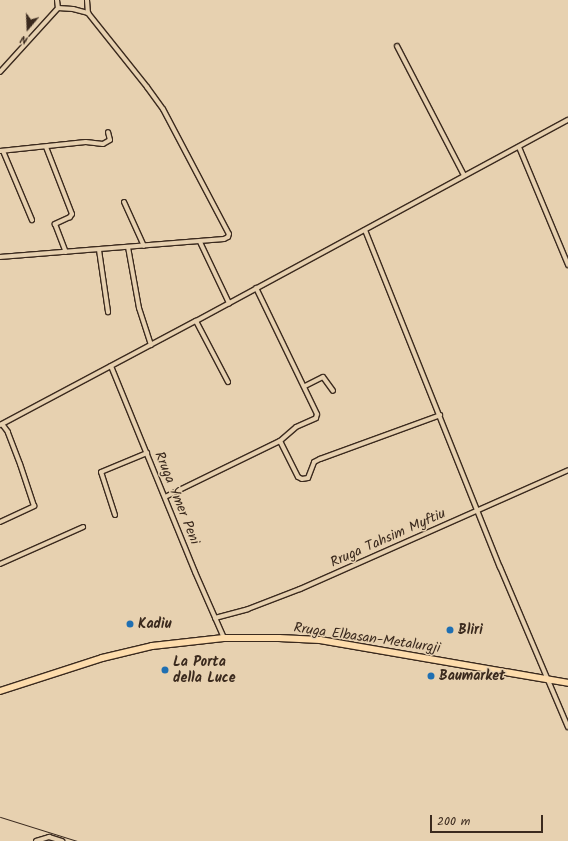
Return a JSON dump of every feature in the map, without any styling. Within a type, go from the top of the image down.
[{"type":"main road","name":"Rruga Elbasan-Metalurgji","points":[[0,691],[102,658],[152,646],[224,638],[320,640],[568,683]]},
{"type":"street","points":[[57,0],[58,8]]},
{"type":"street","points":[[87,0],[88,14]]},
{"type":"street","points":[[0,72],[58,8],[74,8],[88,14],[148,87],[163,109],[228,231],[228,237],[224,239],[200,242],[0,257]]},
{"type":"street","points":[[397,46],[464,175]]},
{"type":"street","points":[[0,522],[34,506],[8,432],[1,424],[196,321],[568,120]]},
{"type":"street","points":[[32,220],[1,151],[86,142],[109,142],[108,132]]},
{"type":"street","points":[[46,147],[72,214],[55,224],[66,252]]},
{"type":"street","points":[[519,147],[568,266]]},
{"type":"street","points":[[124,202],[144,246]]},
{"type":"street","points":[[365,230],[478,510],[568,727]]},
{"type":"street","points":[[200,242],[229,303]]},
{"type":"street","points":[[128,247],[139,308],[151,345]]},
{"type":"street","points":[[99,250],[108,312]]},
{"type":"street","points":[[164,497],[280,441],[296,426],[316,418],[316,410],[305,386],[256,288]]},
{"type":"street","points":[[196,321],[228,382]]},
{"type":"street","name":"Rruga Ymer Peni","points":[[111,366],[164,497],[224,638]]},
{"type":"street","points":[[305,386],[323,377],[333,391]]},
{"type":"street","points":[[280,441],[298,477],[302,479],[308,478],[314,462],[320,459],[440,415]]},
{"type":"street","points":[[115,515],[101,472],[147,453]]},
{"type":"street","name":"Rruga Tahsim Myftiu","points":[[215,618],[248,609],[280,597],[568,470]]},
{"type":"street","points":[[0,564],[83,527]]},
{"type":"street","points":[[36,841],[49,837],[62,841]]},
{"type":"railway","points":[[0,817],[77,841]]},
{"type":"place","name":"Kadiu","points":[[130,624]]},
{"type":"place","name":"Bliri","points":[[450,630]]},
{"type":"place","name":"La Porta della Luce","points":[[165,670]]},
{"type":"place","name":"Baumarket","points":[[431,676]]}]
